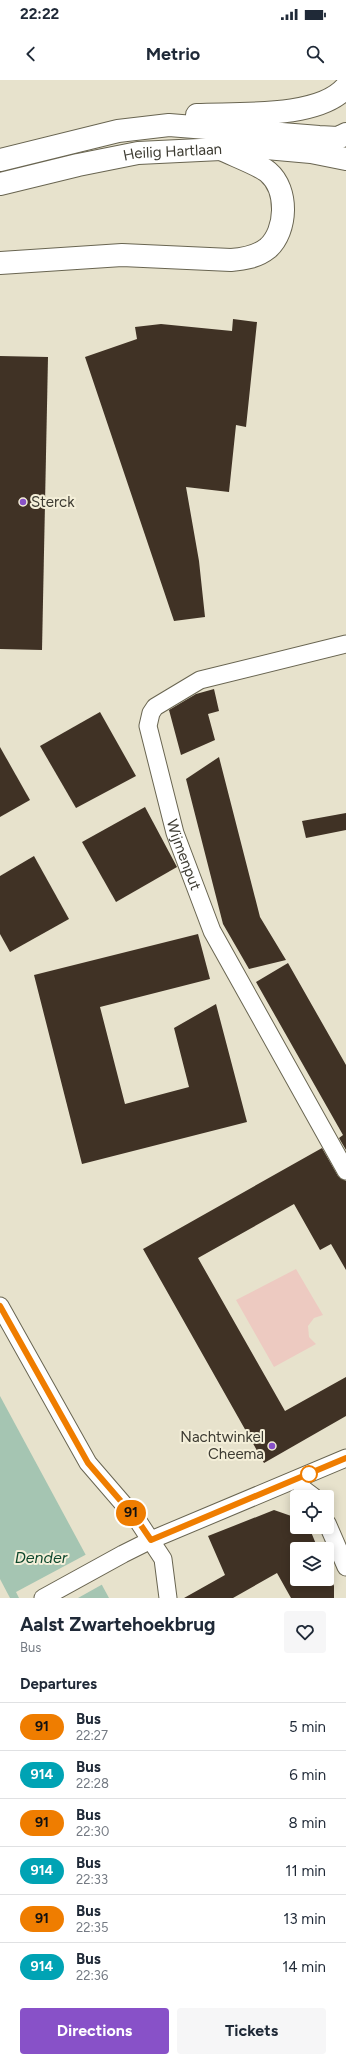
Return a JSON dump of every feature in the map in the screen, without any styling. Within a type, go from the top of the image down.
[{"type":"main road","points":[[169,125],[194,116],[291,110],[317,106],[339,95],[346,87]]},
{"type":"main road","name":"Heilig Hartlaan","points":[[0,160],[118,131],[169,125],[338,138],[346,134]]},
{"type":"main road","name":"Heilig Hartlaan","points":[[0,184],[78,165],[138,153],[222,150],[230,145],[311,152],[346,159]]},
{"type":"main road","points":[[0,263],[122,255],[231,260],[245,259],[260,254],[269,247],[279,230],[283,218],[280,193],[268,172],[222,150]]},
{"type":"street","name":"Wijmenput","points":[[346,644],[200,680],[163,702],[151,713],[149,730],[175,833],[212,931],[346,1171]]},
{"type":"street","points":[[0,1306],[88,1463],[138,1521],[163,1559],[168,1598]]},
{"type":"street","points":[[43,1598],[151,1540],[346,1458]]},
{"type":"street","points":[[299,1479],[302,1488],[305,1490]]},
{"type":"street","points":[[332,1534],[346,1567]]},
{"type":"shaded area","points":[[296,1269],[323,1315],[314,1318],[308,1326],[309,1337],[316,1344],[274,1367],[236,1300]]},
{"type":"water","name":"Dender","points":[[0,1396],[109,1598],[10,1598],[0,1579]]},
{"type":"pier","points":[[87,1554],[103,1584],[78,1598],[19,1598],[16,1592]]},
{"type":"building","points":[[233,319],[257,322],[246,427],[236,425],[229,492],[186,487],[199,561],[205,617],[174,621],[85,357],[137,339],[135,327],[161,324],[232,331]]},
{"type":"building","name":"Sterck","points":[[0,356],[48,357],[42,650],[0,649]]},
{"type":"building","points":[[214,689],[219,711],[208,714],[215,740],[181,755],[169,710],[196,694]]},
{"type":"building","points":[[100,712],[136,776],[76,808],[40,746]]},
{"type":"building","points":[[0,747],[30,800],[0,817]]},
{"type":"building","points":[[219,757],[260,917],[286,960],[249,969],[223,924],[186,779]]},
{"type":"building","points":[[145,807],[177,867],[116,902],[82,842]]},
{"type":"building","points":[[346,813],[346,830],[306,838],[302,821]]},
{"type":"building","points":[[34,856],[69,919],[10,952],[0,934],[0,876]]},
{"type":"building","points":[[198,934],[210,979],[100,1007],[125,1104],[189,1087],[174,1028],[216,1004],[247,1122],[82,1164],[34,975]]},
{"type":"building","points":[[288,963],[346,1065],[346,1150],[339,1138],[343,1135],[256,982]]},
{"type":"building","points":[[322,1148],[338,1176],[346,1181],[346,1270],[331,1244],[320,1250],[294,1204],[198,1258],[285,1411],[346,1377],[346,1416],[264,1463],[143,1249]]},
{"type":"building","points":[[274,1510],[290,1516],[290,1534],[312,1534],[315,1542],[290,1542],[290,1586],[334,1586],[334,1598],[291,1598],[277,1573],[233,1598],[184,1598],[225,1575],[208,1536]]},
{"type":"bus line","name":"91","points":[[0,1306],[88,1463],[138,1521],[151,1540],[346,1458]]},
{"type":"place","name":"Sterck","points":[[23,502]]},
{"type":"place","name":"Nachtwinkel Cheema","points":[[272,1446]]}]
